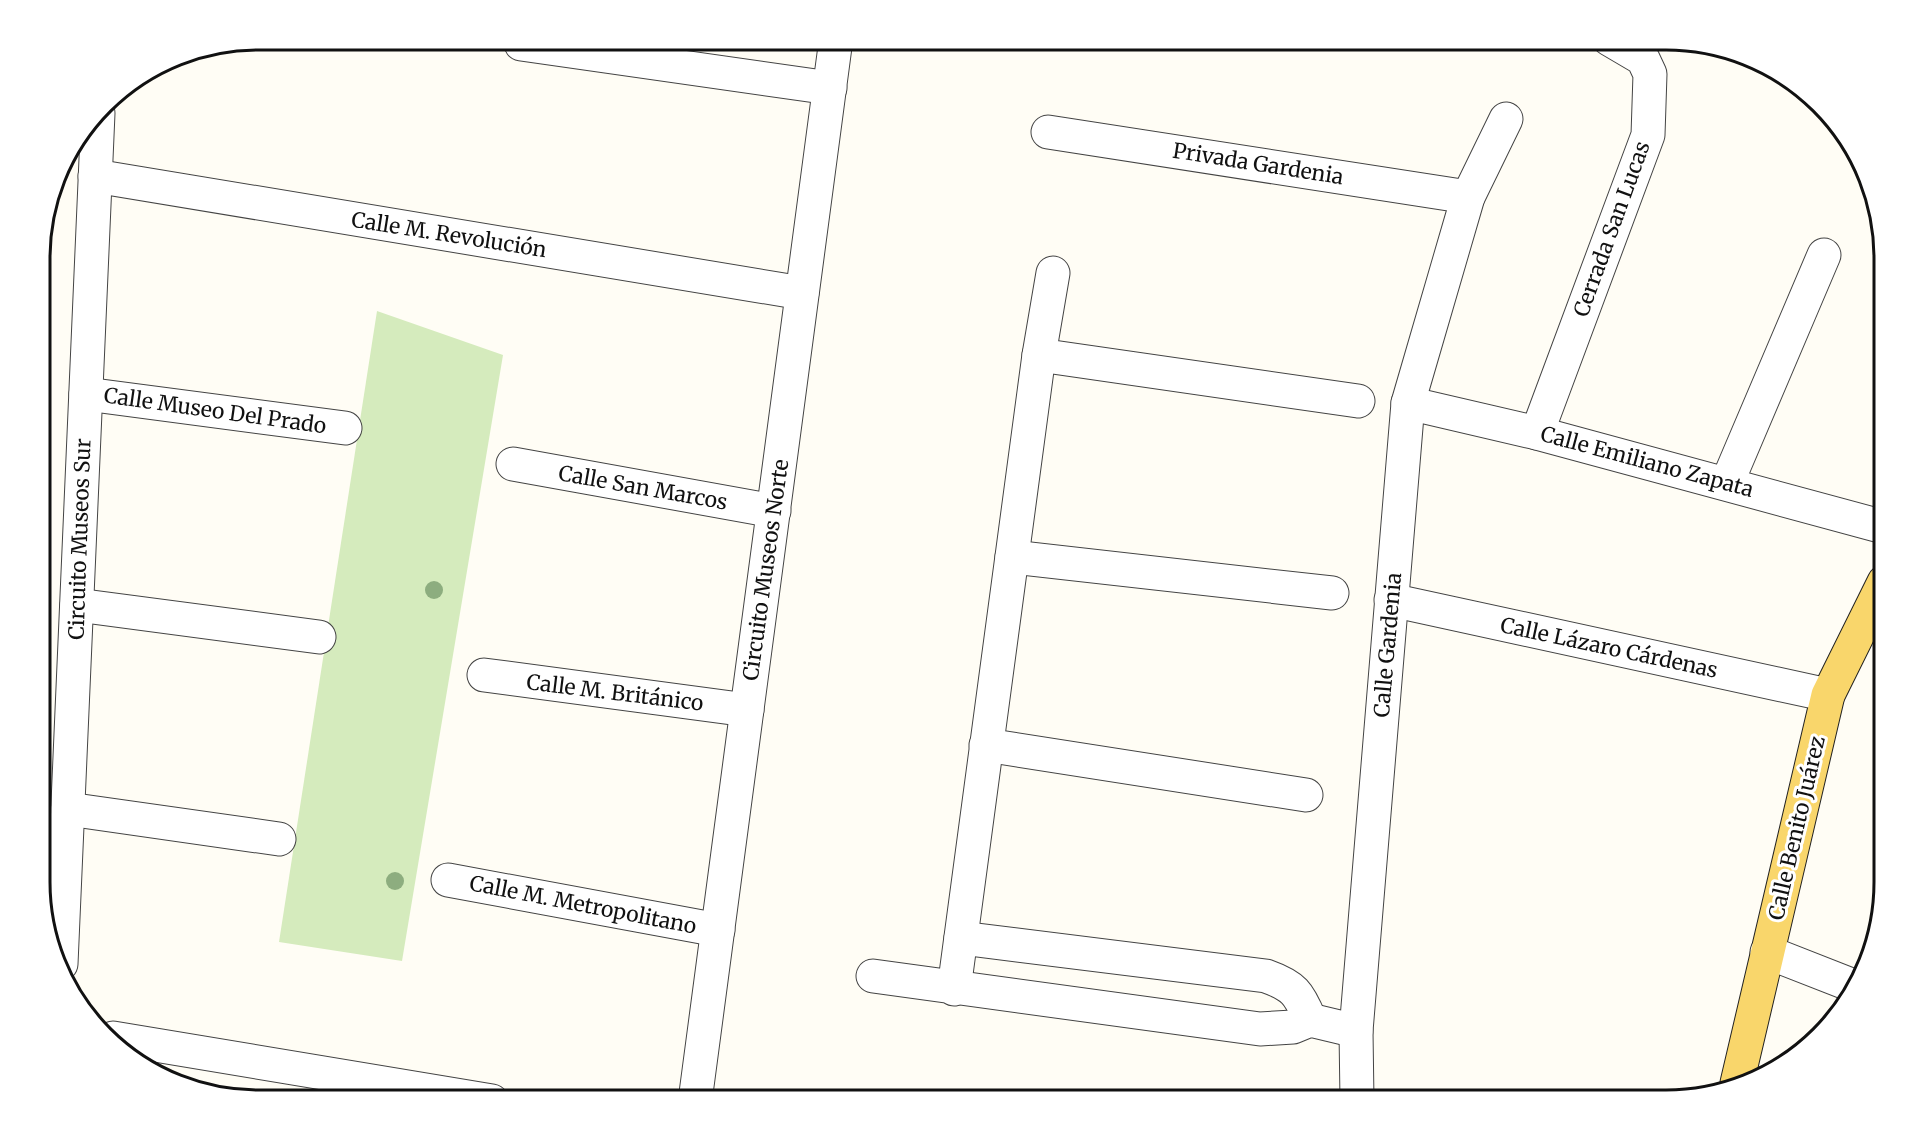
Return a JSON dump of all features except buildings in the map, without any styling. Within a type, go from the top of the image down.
[{"type":"main road","name":"Calle Benito Juárez","points":[[1738,1077],[1828,696],[1873,604]]},
{"type":"street","points":[[563,50],[830,88]]},
{"type":"street","name":"Circuito Museos Norte","points":[[697,1090],[835,50]]},
{"type":"street","name":"Cerrada San Lucas","points":[[1537,433],[1648,135],[1650,74],[1643,59],[1628,50]]},
{"type":"street","name":"Calle Gardenia","points":[[1357,1090],[1356,1031],[1408,403],[1468,196],[1506,119]]},
{"type":"street","name":"Circuito Museos Sur","points":[[62,951],[97,125]]},
{"type":"street","name":"Privada Gardenia","points":[[1048,132],[1468,196]]},
{"type":"street","name":"Calle M. Revolución","points":[[95,176],[802,293]]},
{"type":"street","points":[[1726,483],[1824,255]]},
{"type":"street","points":[[954,988],[1039,355],[1053,273]]},
{"type":"street","points":[[1039,355],[1358,400]]},
{"type":"street","name":"Calle Museo Del Prado","points":[[86,394],[345,428]]},
{"type":"street","name":"Calle Emiliano Zapata","points":[[1408,403],[1537,433],[1873,524]]},
{"type":"street","name":"Calle San Marcos","points":[[513,464],[774,511]]},
{"type":"street","points":[[1012,557],[1332,593]]},
{"type":"street","name":"Calle Lázaro Cárdenas","points":[[1391,600],[1828,696]]},
{"type":"street","points":[[77,604],[319,637]]},
{"type":"street","name":"Calle M. Británico","points":[[484,675],[747,710]]},
{"type":"street","points":[[986,745],[1306,795]]},
{"type":"street","points":[[68,808],[279,839]]},
{"type":"street","name":"Calle M. Metropolitano","points":[[448,880],[718,930]]},
{"type":"street","points":[[961,938],[1266,976],[1285,982],[1300,997],[1310,1020]]},
{"type":"street","points":[[1767,952],[1847,983]]},
{"type":"street","points":[[873,976],[1260,1029],[1293,1027],[1310,1020],[1356,1031]]},
{"type":"street","points":[[120,1039],[426,1090]]},
{"type":"green space","points":[[377,311],[503,355],[402,961],[279,942]]}]
